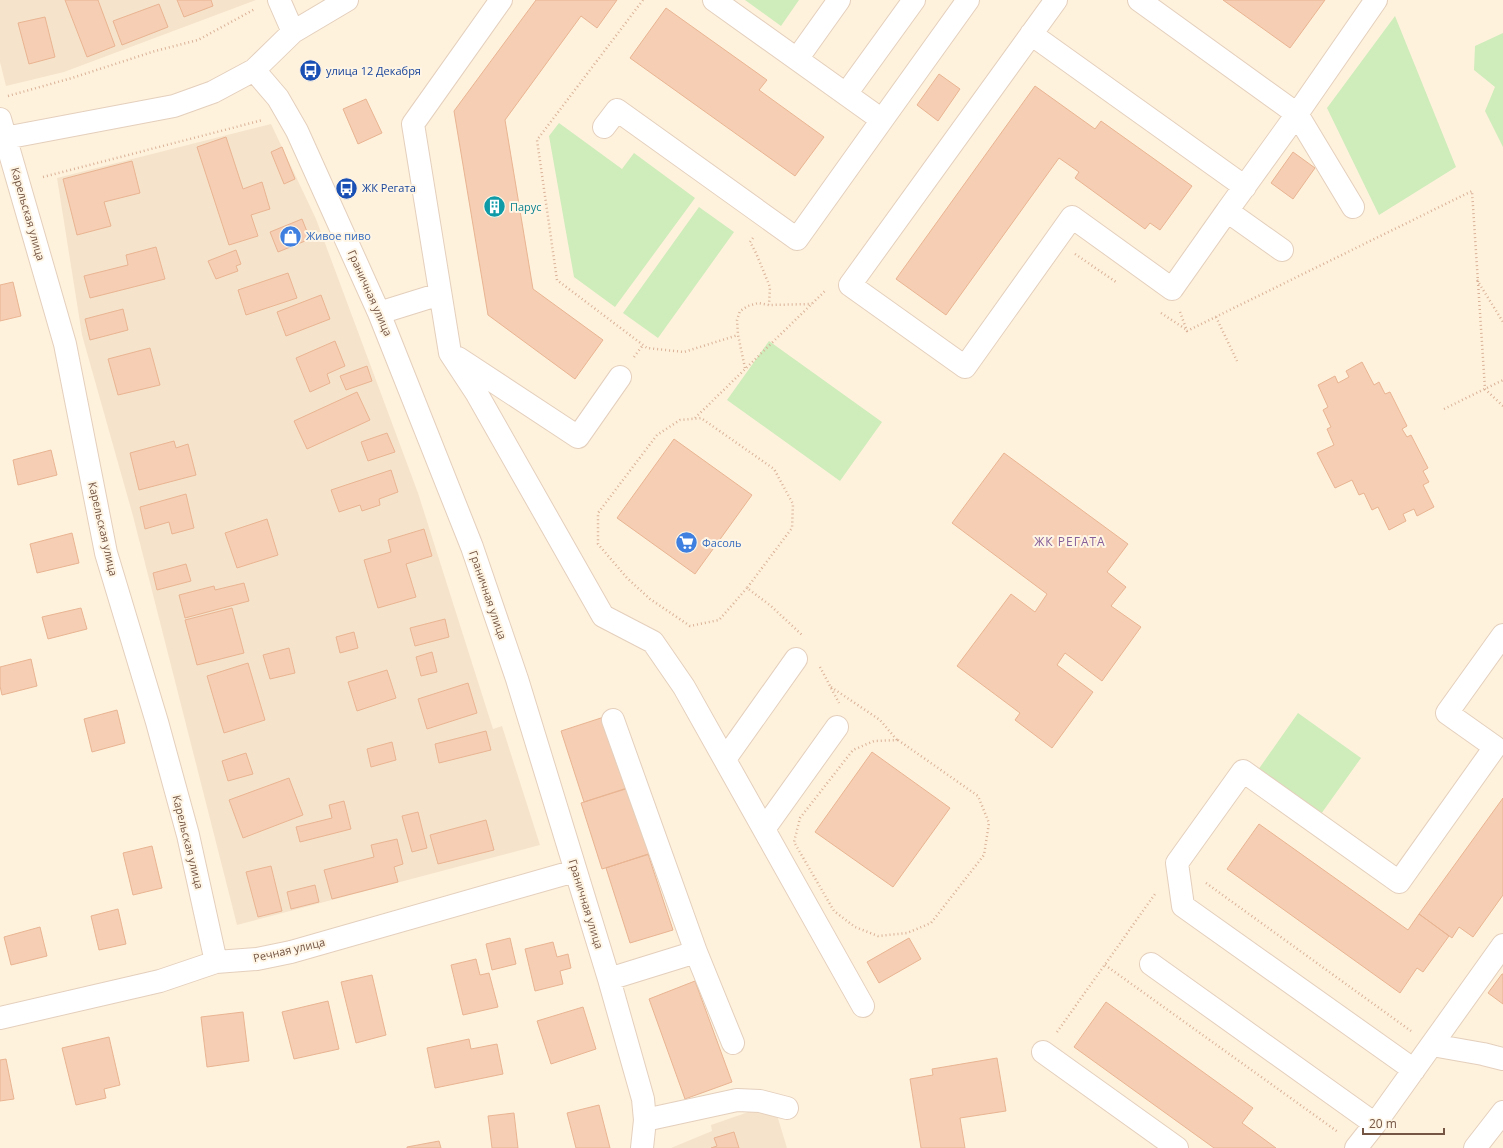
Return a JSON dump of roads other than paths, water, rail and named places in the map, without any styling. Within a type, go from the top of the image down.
[{"type":"street","points":[[280,0],[293,32]]},
{"type":"street","points":[[2,132],[174,106],[213,92],[254,70],[293,32],[347,0]]},
{"type":"street","points":[[501,0],[413,124],[450,353],[477,394],[602,616],[654,642],[684,687],[863,1006]]},
{"type":"street","points":[[714,0],[882,120]]},
{"type":"street","points":[[797,59],[839,0]]},
{"type":"street","points":[[846,94],[914,0]]},
{"type":"street","points":[[604,127],[617,110],[797,239],[968,0]]},
{"type":"street","points":[[1056,0],[850,285],[965,367],[1072,217],[1172,289],[1298,114],[1376,0]]},
{"type":"street","points":[[1138,0],[1298,114],[1354,207]]},
{"type":"street","points":[[1031,34],[1245,187]]},
{"type":"street","name":"Граничная улица","points":[[254,70],[278,98],[297,131],[379,313],[472,547],[517,680],[609,979],[643,1099],[645,1120],[642,1148]]},
{"type":"street","name":"Карельская улица","points":[[2,132],[20,183],[65,344],[106,553],[157,722],[188,835],[216,962]]},
{"type":"street","points":[[1227,211],[1282,250]]},
{"type":"street","points":[[379,313],[440,294]]},
{"type":"street","points":[[450,353],[578,437],[620,377]]},
{"type":"street","points":[[1414,1070],[1183,906],[1177,863],[1243,771],[1399,882],[1495,747],[1447,713],[1503,635]]},
{"type":"street","points":[[725,759],[806,660]]},
{"type":"street","points":[[764,828],[838,717]]},
{"type":"street","points":[[613,720],[696,952],[733,1044]]},
{"type":"street","name":"Речная улица","points":[[0,1018],[160,981],[216,962],[257,959],[291,952],[575,871]]},
{"type":"street","points":[[1357,1147],[1503,945]]},
{"type":"street","points":[[609,979],[696,952]]},
{"type":"street","points":[[1151,964],[1375,1124]]},
{"type":"street","points":[[1432,1045],[1503,1059]]},
{"type":"street","points":[[1043,1052],[1177,1148]]},
{"type":"street","points":[[645,1120],[737,1100],[760,1101],[787,1108]]},
{"type":"street","points":[[1475,1148],[1503,1112]]},
{"type":"place","name":"улица 12 Декабря","points":[[311,71]]},
{"type":"place","name":"ЖК Регата","points":[[347,188]]},
{"type":"place","name":"Парус","points":[[495,207]]},
{"type":"place","name":"Живое пиво","points":[[290,236]]},
{"type":"place","name":"Фасоль","points":[[687,543]]},
{"type":"district","name":"ЖК РЕГАТА","points":[[1070,542]]}]
